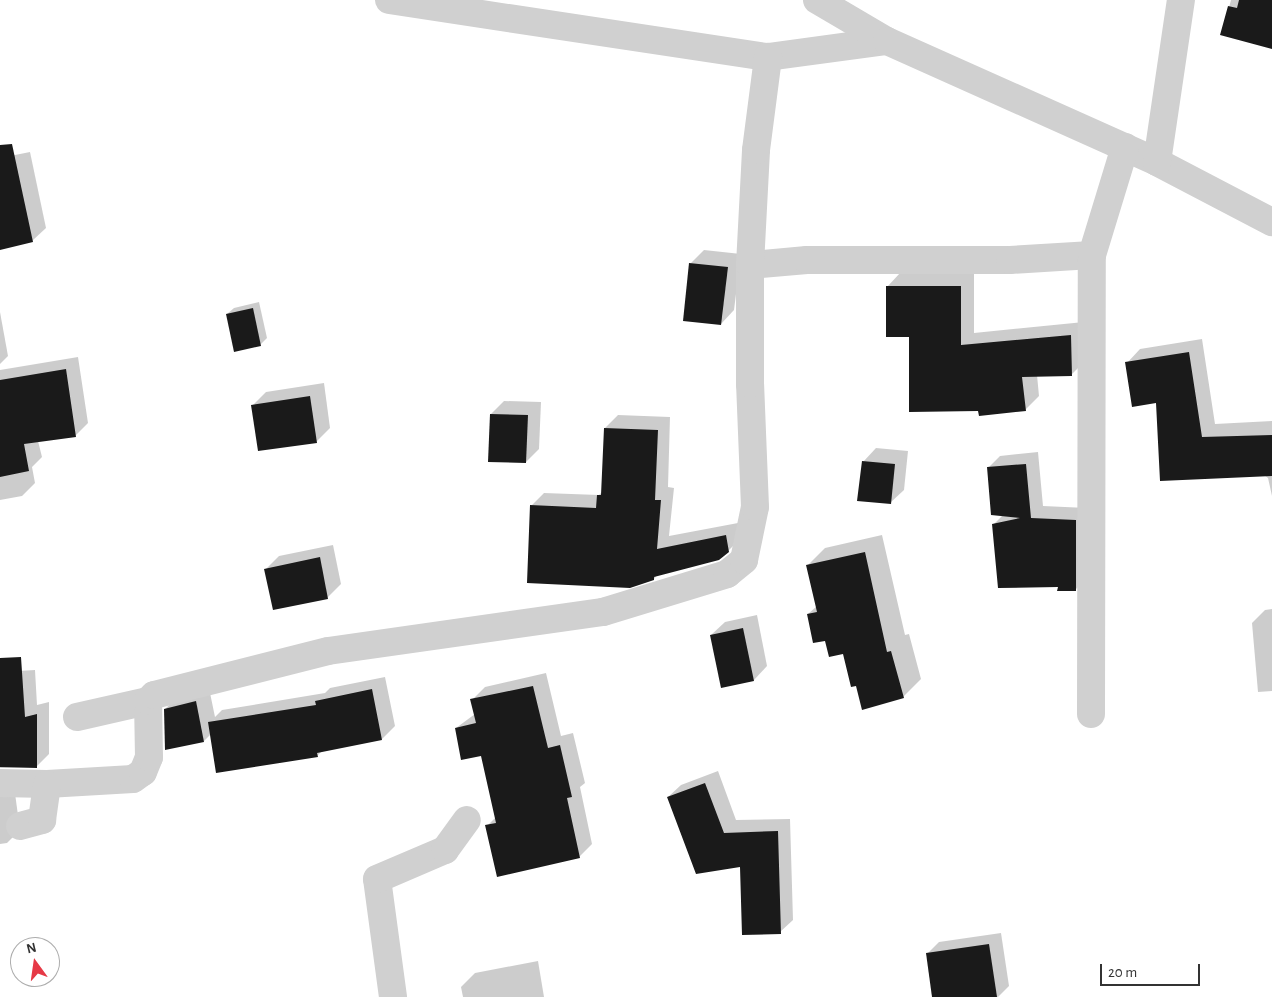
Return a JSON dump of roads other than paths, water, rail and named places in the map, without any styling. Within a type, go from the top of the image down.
[{"type":"street","points":[[389,0],[768,58],[887,41]]},
{"type":"street","points":[[817,0],[887,41],[1157,162],[1272,222]]},
{"type":"street","points":[[1157,162],[1181,0]]},
{"type":"street","points":[[77,717],[148,701],[154,695],[328,651],[603,612],[727,574],[744,560],[755,507],[750,384],[750,265],[756,150],[768,58]]},
{"type":"street","points":[[1092,714],[1092,254],[1125,147]]},
{"type":"street","points":[[750,265],[807,260],[1010,260],[1092,254]]},
{"type":"street","points":[[0,783],[47,784],[133,779],[142,772],[150,757],[148,701]]},
{"type":"street","points":[[20,826],[42,820],[47,784]]},
{"type":"street","points":[[392,997],[377,878],[445,850],[467,820]]}]
